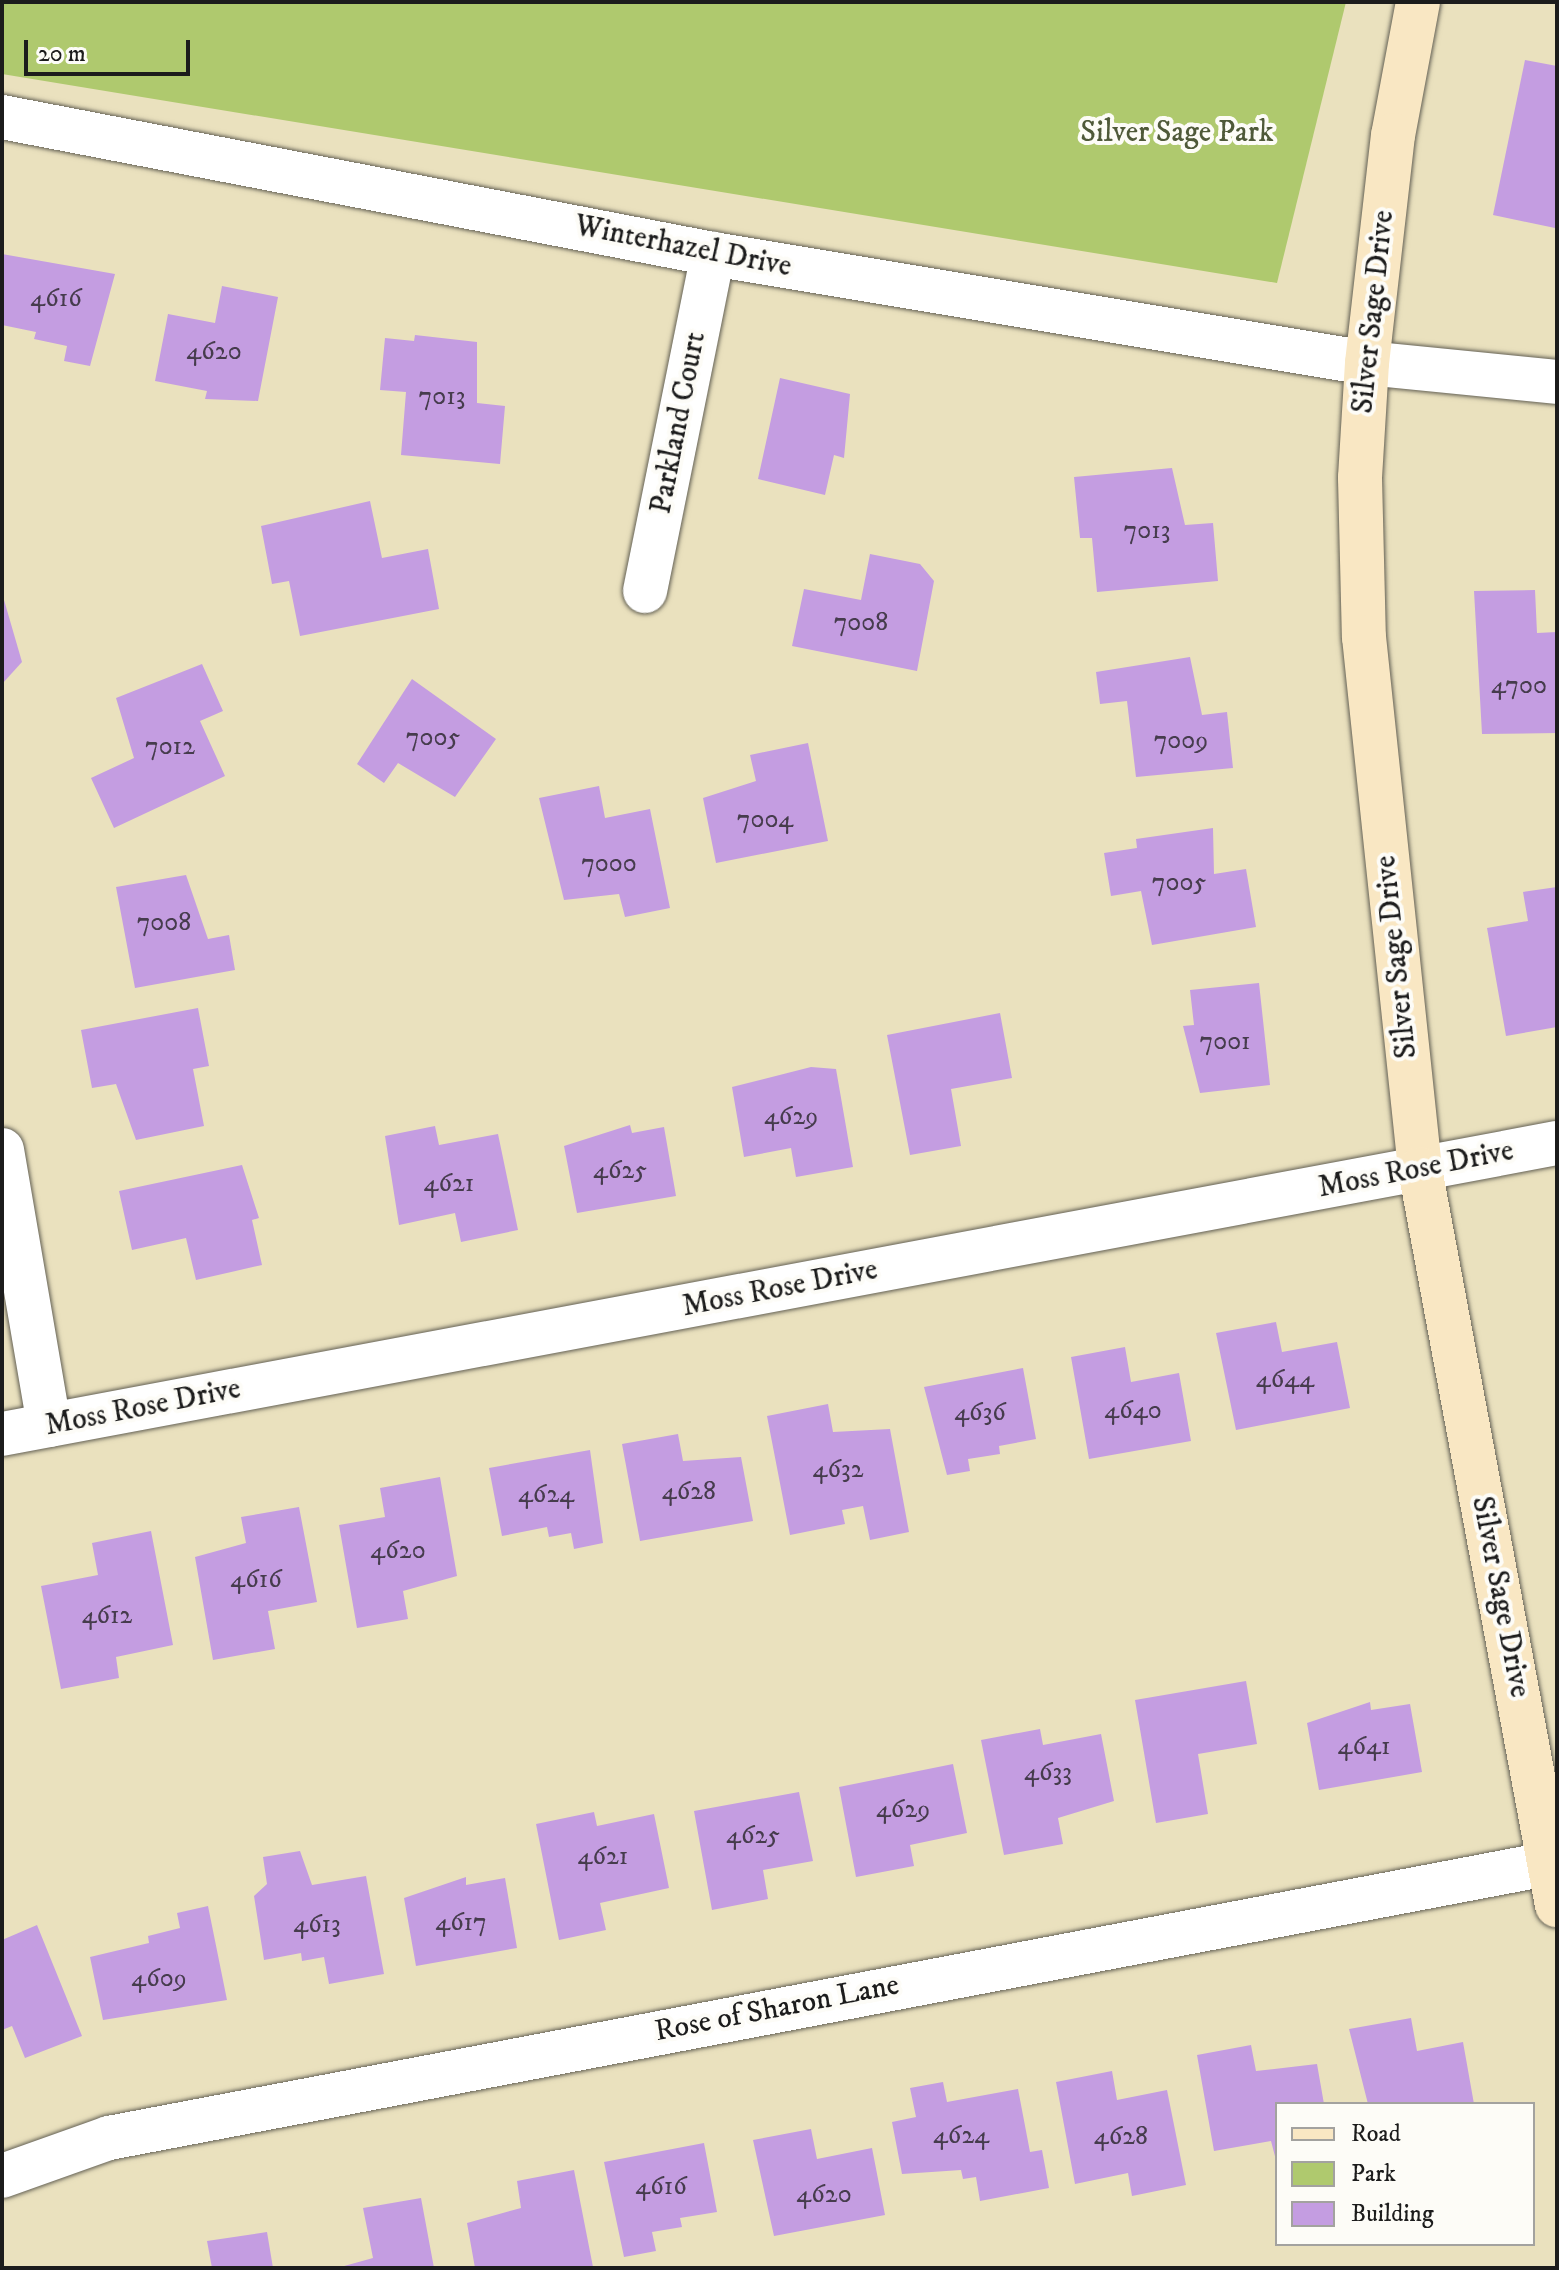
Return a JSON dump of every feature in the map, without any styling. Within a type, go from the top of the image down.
[{"type":"street","name":"Silver Sage Drive","points":[[1418,2],[1393,135],[1367,363],[1360,478],[1364,637],[1420,1169],[1554,1877]]},
{"type":"street","name":"Winterhazel Drive","points":[[2,117],[713,254],[1367,363],[1557,382]]},
{"type":"street","name":"Parkland Court","points":[[645,591],[713,254]]},
{"type":"street","name":"Moss Rose Drive","points":[[2,1434],[1557,1143]]},
{"type":"street","points":[[2,1150],[49,1425]]},
{"type":"street","name":"Rose of Sharon Lane","points":[[2,2176],[125,2135],[1554,1877]]},
{"type":"green space","name":"Silver Sage Park","points":[[2,2],[1346,2],[1277,283],[2,74]]},
{"type":"building","points":[[1525,60],[1557,66],[1555,228],[1493,215]]},
{"type":"building","points":[[2,254],[115,274],[90,366],[64,361],[67,346],[34,339],[36,332],[2,325]]},
{"type":"building","points":[[222,286],[278,297],[258,401],[205,399],[207,391],[155,381],[168,314],[215,323]]},
{"type":"building","points":[[415,335],[477,342],[477,403],[505,406],[500,464],[401,455],[406,392],[380,390],[385,338],[414,341]]},
{"type":"building","points":[[780,378],[850,394],[844,458],[834,455],[825,495],[758,479]]},
{"type":"building","points":[[1172,468],[1185,525],[1213,523],[1218,581],[1097,592],[1092,538],[1080,538],[1074,477]]},
{"type":"building","points":[[370,501],[382,558],[428,549],[439,609],[300,636],[289,581],[272,584],[261,526]]},
{"type":"building","points":[[870,554],[920,564],[934,581],[917,671],[792,646],[804,589],[861,600]]},
{"type":"building","points":[[1535,590],[1537,633],[1557,632],[1557,733],[1482,734],[1474,591]]},
{"type":"building","points":[[2,593],[22,662],[2,684]]},
{"type":"building","points":[[1190,657],[1202,715],[1227,712],[1233,768],[1136,777],[1127,701],[1100,704],[1096,672]]},
{"type":"building","points":[[202,664],[223,711],[200,721],[225,776],[114,828],[91,778],[134,758],[116,698]]},
{"type":"building","points":[[412,679],[496,739],[455,797],[398,763],[384,783],[357,764]]},
{"type":"building","points":[[808,743],[828,841],[716,863],[703,798],[756,781],[750,755]]},
{"type":"building","points":[[599,786],[605,818],[650,809],[670,908],[625,917],[619,894],[564,900],[539,798]]},
{"type":"building","points":[[1213,828],[1214,874],[1246,869],[1256,927],[1152,945],[1141,891],[1111,896],[1104,853],[1137,848],[1136,839]]},
{"type":"building","points":[[186,875],[208,939],[229,935],[235,970],[135,988],[116,887]]},
{"type":"building","points":[[1557,887],[1557,1027],[1506,1036],[1487,928],[1528,921],[1523,892]]},
{"type":"building","points":[[1259,983],[1270,1085],[1200,1093],[1183,1026],[1194,1025],[1190,990]]},
{"type":"building","points":[[198,1008],[209,1066],[193,1069],[204,1126],[136,1140],[116,1084],[92,1088],[81,1030]]},
{"type":"building","points":[[1000,1013],[1012,1078],[951,1089],[961,1146],[910,1155],[887,1035]]},
{"type":"building","points":[[811,1067],[836,1069],[853,1167],[796,1177],[791,1148],[744,1157],[732,1087]]},
{"type":"building","points":[[630,1125],[632,1133],[664,1127],[676,1196],[577,1213],[564,1146]]},
{"type":"building","points":[[435,1126],[439,1145],[498,1134],[518,1230],[461,1242],[455,1213],[399,1225],[385,1136]]},
{"type":"building","points":[[242,1165],[259,1218],[252,1220],[262,1265],[196,1280],[186,1238],[132,1250],[119,1191]]},
{"type":"building","points":[[1276,1322],[1282,1352],[1337,1342],[1350,1408],[1236,1430],[1216,1333]]},
{"type":"building","points":[[1125,1347],[1131,1382],[1179,1373],[1191,1441],[1089,1459],[1071,1357]]},
{"type":"building","points":[[1023,1368],[1036,1439],[999,1446],[1000,1454],[968,1459],[970,1471],[947,1475],[924,1387]]},
{"type":"building","points":[[828,1404],[833,1432],[890,1429],[909,1532],[870,1540],[863,1506],[842,1510],[845,1524],[790,1535],[767,1416]]},
{"type":"building","points":[[678,1434],[683,1461],[741,1457],[753,1521],[640,1541],[622,1444]]},
{"type":"building","points":[[590,1450],[603,1543],[574,1549],[571,1533],[549,1537],[547,1527],[502,1536],[489,1468]]},
{"type":"building","points":[[440,1477],[457,1576],[403,1591],[408,1619],[357,1628],[339,1525],[385,1517],[380,1488]]},
{"type":"building","points":[[299,1507],[317,1602],[268,1611],[275,1649],[213,1660],[195,1557],[246,1543],[241,1517]]},
{"type":"building","points":[[151,1531],[173,1645],[116,1657],[119,1678],[61,1689],[41,1586],[98,1575],[92,1543]]},
{"type":"building","points":[[1246,1681],[1257,1744],[1198,1754],[1208,1814],[1156,1823],[1135,1700]]},
{"type":"building","points":[[1370,1702],[1371,1710],[1410,1704],[1422,1772],[1319,1790],[1307,1723]]},
{"type":"building","points":[[1040,1729],[1043,1745],[1101,1734],[1114,1801],[1058,1818],[1063,1844],[1004,1855],[981,1740]]},
{"type":"building","points":[[953,1764],[967,1833],[910,1845],[914,1866],[856,1877],[839,1787]]},
{"type":"building","points":[[799,1792],[813,1861],[763,1870],[768,1899],[712,1910],[694,1811]]},
{"type":"building","points":[[594,1812],[597,1826],[654,1814],[669,1888],[600,1903],[606,1930],[559,1940],[536,1824]]},
{"type":"building","points":[[300,1851],[312,1885],[366,1876],[384,1974],[329,1984],[324,1957],[302,1961],[301,1953],[264,1960],[254,1896],[267,1884],[263,1857]]},
{"type":"building","points":[[466,1877],[466,1885],[505,1878],[517,1948],[416,1966],[404,1898]]},
{"type":"building","points":[[208,1906],[227,2000],[103,2020],[90,1957],[149,1943],[148,1936],[180,1928],[177,1913]]},
{"type":"building","points":[[37,1925],[82,2036],[25,2058],[12,2026],[2,2030],[2,1940]]},
{"type":"building","points":[[1411,2018],[1417,2051],[1463,2042],[1474,2102],[1367,2102],[1349,2029]]},
{"type":"building","points":[[1251,2045],[1256,2071],[1317,2064],[1324,2102],[1275,2102],[1275,2156],[1271,2141],[1214,2151],[1197,2055]]},
{"type":"building","points":[[1112,2071],[1117,2100],[1167,2090],[1186,2185],[1132,2196],[1128,2173],[1075,2184],[1056,2082]]},
{"type":"building","points":[[943,2082],[947,2102],[1018,2089],[1030,2152],[1042,2150],[1049,2188],[980,2201],[976,2177],[963,2179],[961,2170],[902,2174],[892,2122],[916,2117],[910,2088]]},
{"type":"building","points":[[811,2129],[817,2159],[872,2148],[885,2215],[774,2236],[753,2140]]},
{"type":"building","points":[[704,2143],[717,2212],[680,2218],[682,2227],[652,2232],[656,2251],[624,2257],[604,2162]]},
{"type":"building","points":[[574,2170],[593,2267],[475,2268],[467,2223],[521,2208],[517,2181]]},
{"type":"building","points":[[421,2198],[434,2268],[337,2268],[373,2258],[363,2208]]},
{"type":"building","points":[[267,2232],[273,2268],[212,2268],[207,2241]]}]
